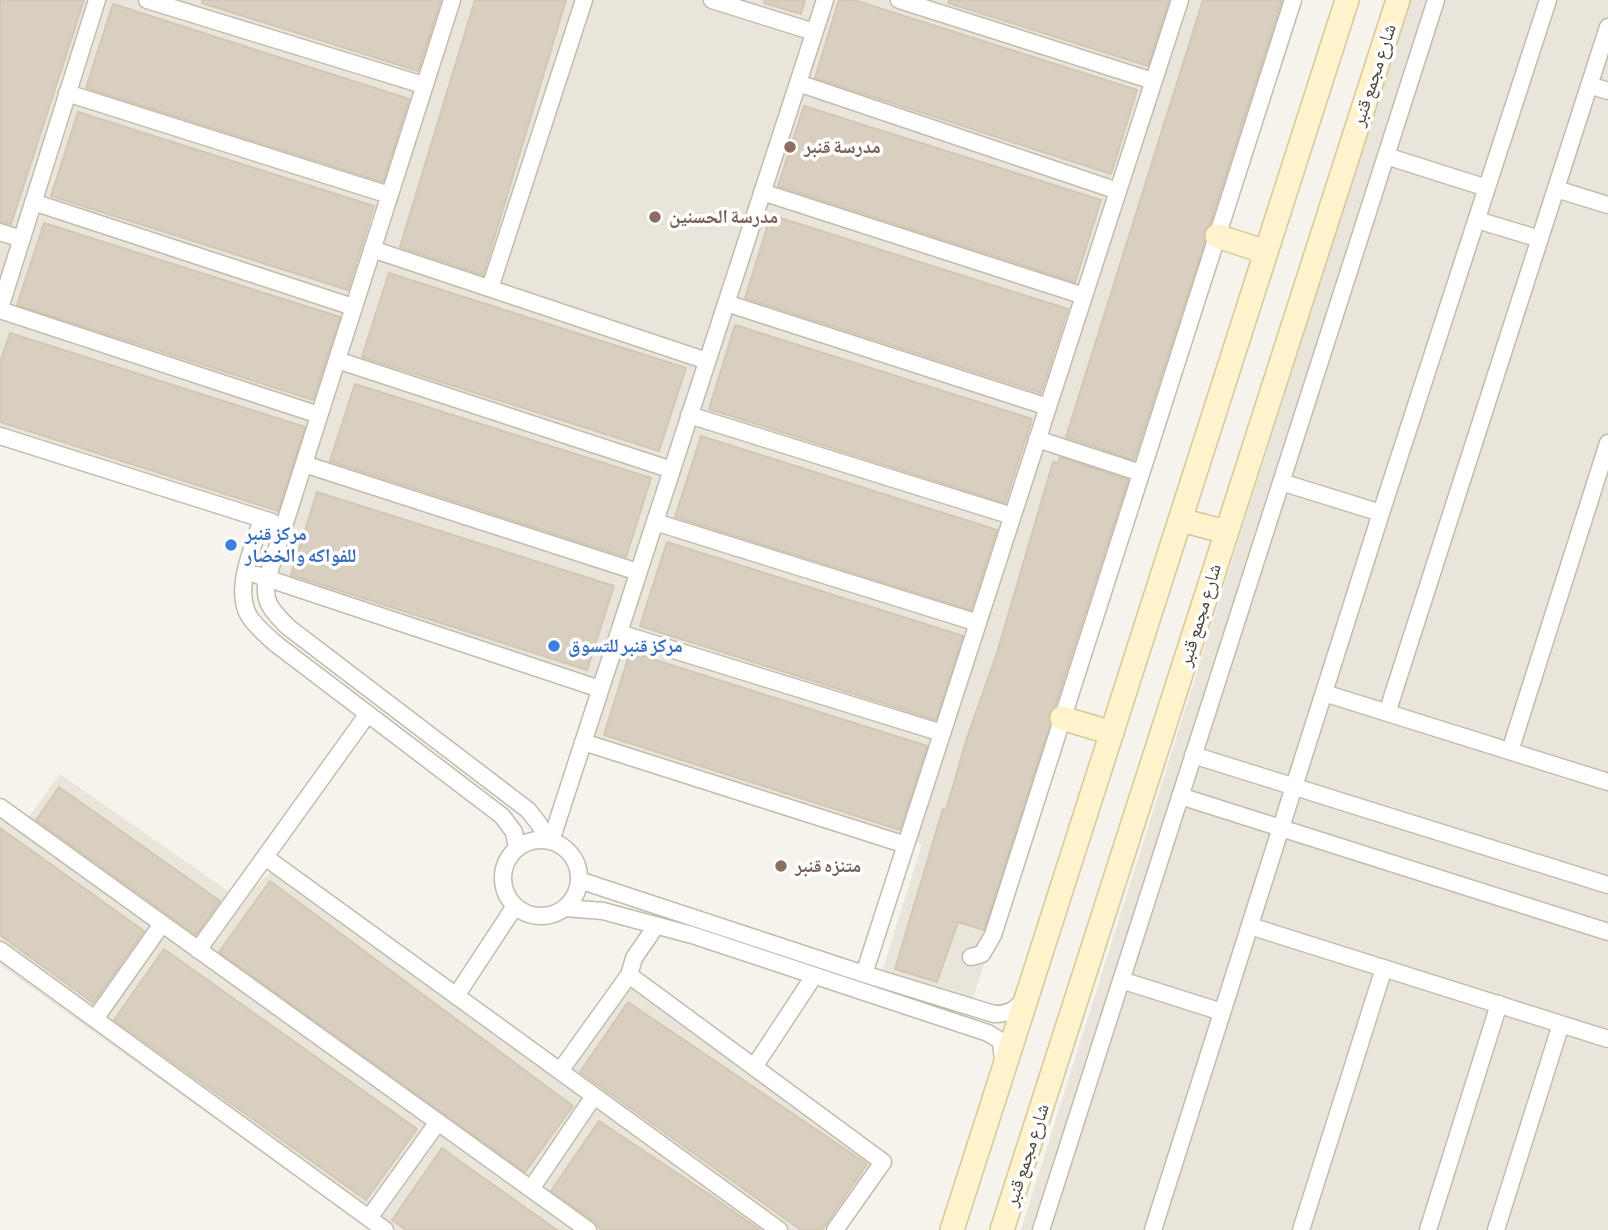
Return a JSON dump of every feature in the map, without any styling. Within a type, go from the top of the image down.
[{"type":"main road","points":[[953,1230],[1347,0]]},
{"type":"main road","name":"شارع مجمع قنبر","points":[[1002,1230],[1398,0]]},
{"type":"main road","points":[[1217,236],[1266,253]]},
{"type":"main road","points":[[1181,520],[1226,532]]},
{"type":"main road","points":[[1062,718],[1112,733]]},
{"type":"street","points":[[97,0],[0,309],[319,415]]},
{"type":"street","points":[[147,0],[423,85]]},
{"type":"street","points":[[452,0],[267,579],[265,599],[288,627],[528,810],[549,841]]},
{"type":"street","points":[[490,288],[584,0]]},
{"type":"street","points":[[712,0],[814,32]]},
{"type":"street","points":[[549,841],[825,0]]},
{"type":"street","points":[[899,0],[1153,81]]},
{"type":"street","points":[[864,974],[1180,0]]},
{"type":"street","points":[[971,957],[982,954],[993,935],[1293,0]]},
{"type":"street","points":[[1041,1230],[1436,0]]},
{"type":"street","points":[[1153,1230],[1381,513],[1548,0]]},
{"type":"street","points":[[1387,713],[1608,27]]},
{"type":"street","points":[[798,83],[1118,191]]},
{"type":"street","points":[[1589,85],[1608,91]]},
{"type":"street","points":[[67,93],[389,195]]},
{"type":"street","points":[[1386,156],[1487,188]]},
{"type":"street","points":[[1556,189],[1608,205]]},
{"type":"street","points":[[762,192],[1084,296]]},
{"type":"street","points":[[33,202],[354,307]]},
{"type":"street","points":[[1477,220],[1540,239]]},
{"type":"street","points":[[0,232],[22,239]]},
{"type":"street","points":[[372,249],[707,361]]},
{"type":"street","points":[[726,303],[1048,407]]},
{"type":"street","points":[[337,360],[672,470]]},
{"type":"street","points":[[689,415],[1013,516]]},
{"type":"street","points":[[0,436],[284,526]]},
{"type":"street","points":[[1037,439],[1141,473]]},
{"type":"street","points":[[1510,751],[1608,443]]},
{"type":"street","points":[[304,464],[639,572]]},
{"type":"street","points":[[1281,482],[1381,513]]},
{"type":"street","points":[[262,519],[243,595],[245,606],[257,626],[276,645],[502,816],[514,831],[517,848]]},
{"type":"street","points":[[655,522],[978,623]]},
{"type":"street","points":[[247,572],[600,689]]},
{"type":"street","points":[[276,645],[288,627]]},
{"type":"street","points":[[619,633],[942,733]]},
{"type":"street","points":[[1324,693],[1608,782]]},
{"type":"street","points":[[198,950],[368,715]]},
{"type":"street","points":[[583,742],[906,845]]},
{"type":"street","points":[[1193,755],[1608,885]]},
{"type":"street","points":[[1180,796],[1608,932]]},
{"type":"street","points":[[0,807],[588,1230]]},
{"type":"street","points":[[565,908],[577,890],[579,880],[574,860],[568,851],[549,841],[526,842],[517,848],[510,856],[503,877],[508,898],[524,912],[545,916],[565,908],[603,911],[754,956],[988,1033],[1001,1041],[1003,1069]]},
{"type":"street","points":[[265,857],[779,1230]]},
{"type":"street","points":[[579,880],[995,1014],[1007,1014],[1017,1008],[1026,996]]},
{"type":"street","points":[[456,996],[515,906]]},
{"type":"street","points":[[95,1019],[162,924]]},
{"type":"street","points":[[560,1071],[629,975],[634,958],[656,926]]},
{"type":"street","points":[[1250,926],[1608,1039]]},
{"type":"street","points":[[754,956],[759,940]]},
{"type":"street","points":[[0,950],[385,1230]]},
{"type":"street","points":[[1301,1230],[1384,968]]},
{"type":"street","points":[[629,975],[883,1161],[835,1230]]},
{"type":"street","points":[[754,1066],[814,976]]},
{"type":"street","points":[[1121,980],[1223,1012]]},
{"type":"street","points":[[1428,1230],[1499,1004]]},
{"type":"street","points":[[1496,1230],[1561,1024]]},
{"type":"street","points":[[531,1189],[594,1096]]},
{"type":"street","points":[[369,1218],[438,1122]]},
{"type":"shaded area","points":[[0,0],[1296,0],[973,998],[882,972],[922,844],[591,740],[608,685],[277,576],[287,521],[0,435]]},
{"type":"shaded area","points":[[1409,0],[1608,0],[1608,1230],[1021,1230]]},
{"type":"shaded area","points":[[60,774],[241,900],[273,870],[565,1079],[631,987],[878,1162],[834,1230],[370,1230],[0,965],[0,810],[22,826]]},
{"type":"building","points":[[0,0],[84,0],[11,224],[0,222]]},
{"type":"building","points":[[202,0],[441,0],[418,71],[202,3]]},
{"type":"building","points":[[475,0],[566,0],[483,275],[400,247]]},
{"type":"building","points":[[765,0],[805,0],[801,14],[764,3]]},
{"type":"building","points":[[839,0],[854,0],[1137,90],[1111,174],[815,78]]},
{"type":"building","points":[[949,0],[1169,0],[1148,66],[948,3]]},
{"type":"building","points":[[1203,0],[1282,0],[1210,224],[1204,232],[1205,241],[1134,460],[1066,437]]},
{"type":"building","points":[[113,4],[409,99],[383,182],[86,88]]},
{"type":"building","points":[[804,106],[1101,200],[1075,282],[778,186]]},
{"type":"building","points":[[78,112],[374,206],[348,290],[51,196]]},
{"type":"building","points":[[771,215],[1068,309],[1041,393],[745,298]]},
{"type":"building","points":[[44,223],[340,317],[313,400],[17,305]]},
{"type":"building","points":[[389,273],[686,368],[659,451],[362,357]]},
{"type":"building","points":[[735,325],[1032,419],[1005,503],[709,409]]},
{"type":"building","points":[[10,333],[305,427],[278,511],[0,422],[0,363]]},
{"type":"building","points":[[355,384],[651,478],[626,557],[330,461]]},
{"type":"building","points":[[701,436],[997,530],[971,610],[675,517]]},
{"type":"building","points":[[1060,457],[1128,480],[1055,706],[1049,713],[1050,724],[984,930],[958,922],[937,982],[895,969],[943,809],[946,810],[967,738],[997,653],[1053,462],[1058,463]]},
{"type":"building","points":[[317,492],[614,586],[587,670],[291,575]]},
{"type":"building","points":[[667,542],[963,636],[936,720],[640,626]]},
{"type":"building","points":[[630,652],[927,746],[900,830],[604,735]]},
{"type":"building","points":[[59,787],[220,901],[196,935],[36,820]]},
{"type":"building","points":[[0,828],[144,931],[93,1003],[0,935]]},
{"type":"building","points":[[270,881],[573,1106],[525,1172],[219,952]]},
{"type":"building","points":[[164,949],[417,1129],[366,1200],[114,1020]]},
{"type":"building","points":[[628,1002],[867,1164],[822,1230],[801,1230],[580,1072]]},
{"type":"building","points":[[599,1121],[760,1230],[601,1230],[594,1221],[551,1191]]},
{"type":"building","points":[[442,1148],[557,1230],[406,1230],[392,1220]]},
{"type":"place","name":"مدرسة قنبر","points":[[790,147]]},
{"type":"place","name":"مدرسة الحسنين","points":[[655,217]]},
{"type":"place","name":"مركز قنبر للفواكه والخضار","points":[[231,545]]},
{"type":"place","name":"مركز قنبر للتسوق","points":[[554,646]]},
{"type":"place","name":"متنزه قنبر","points":[[781,866]]}]
